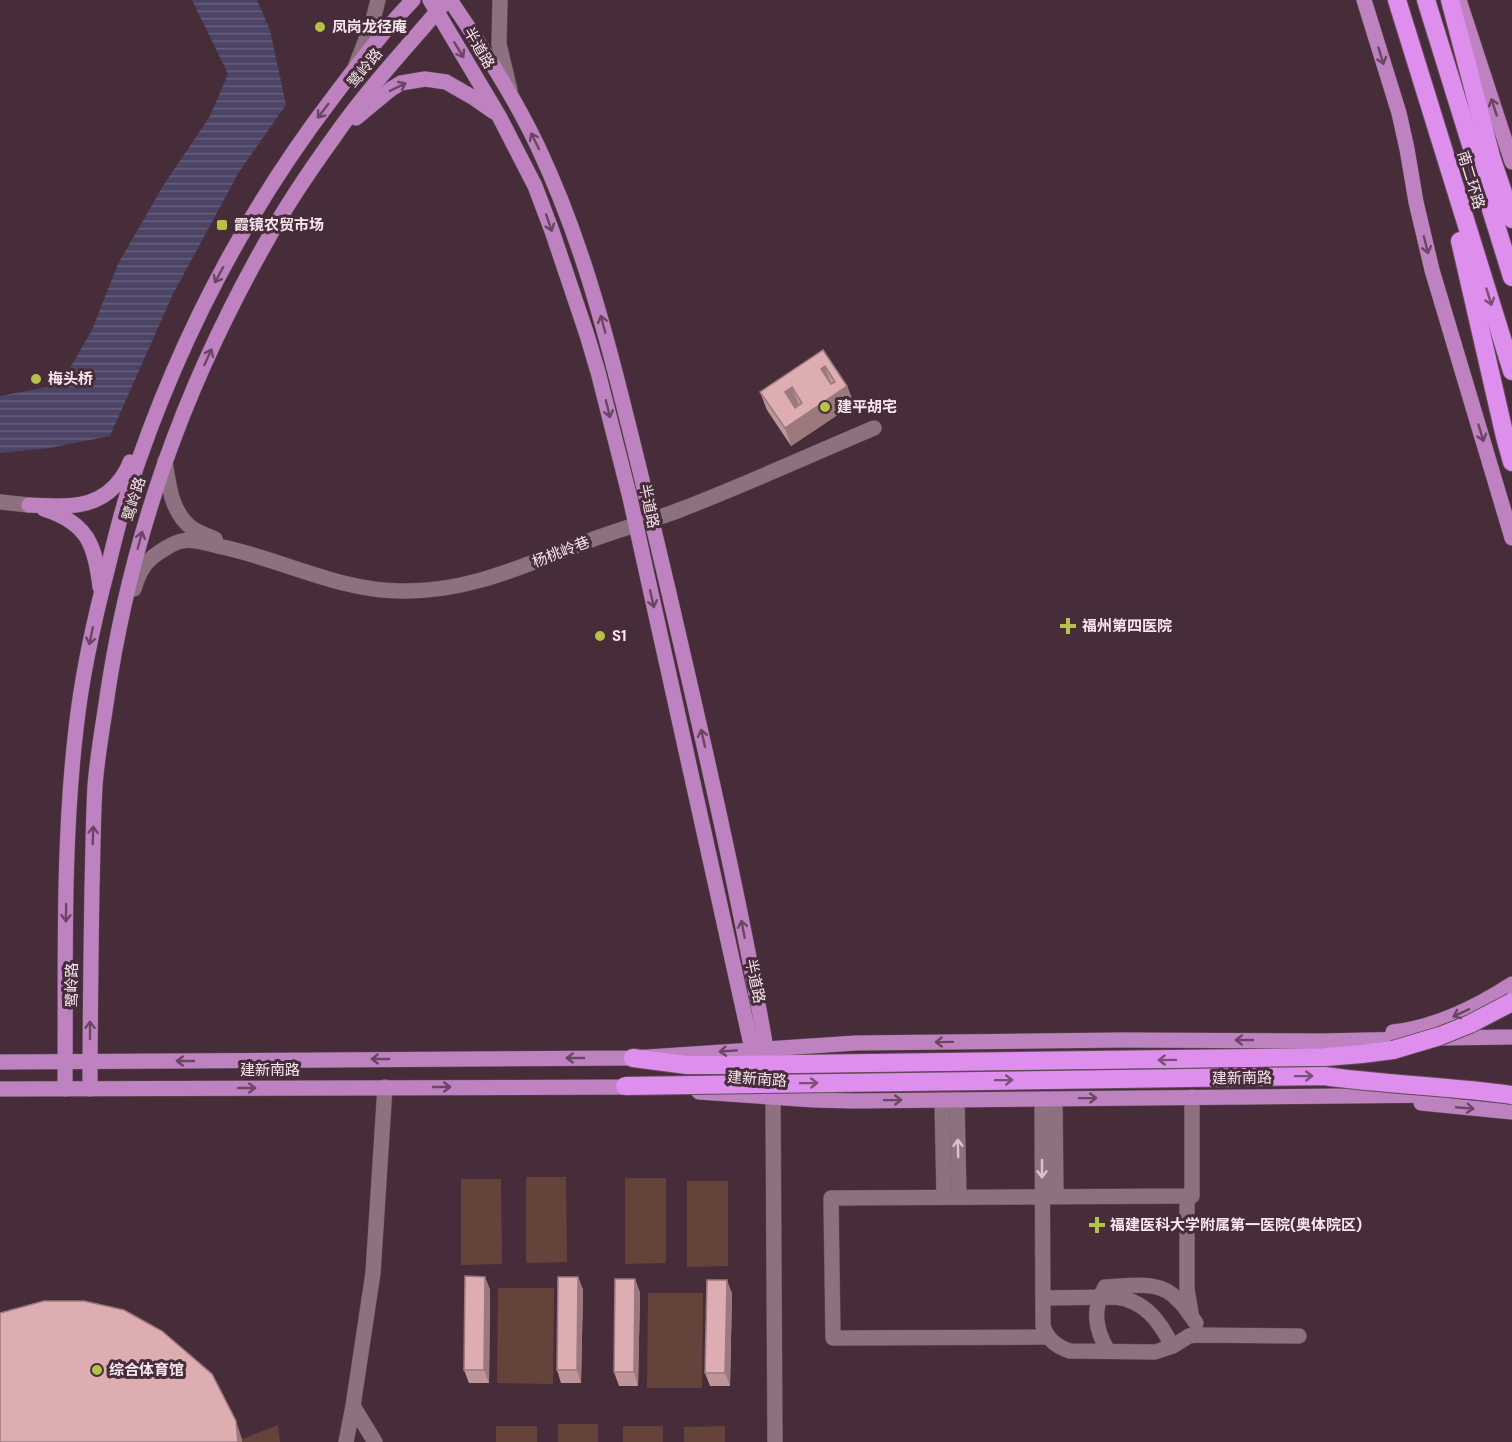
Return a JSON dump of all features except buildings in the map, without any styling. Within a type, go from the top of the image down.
[{"type":"highway","name":"南二环路","points":[[1397,0],[1512,371]]},
{"type":"highway","name":"南二环路","points":[[1426,0],[1512,277]]},
{"type":"highway","points":[[1450,0],[1492,160],[1512,219]]},
{"type":"highway","points":[[1446,64],[1492,160]]},
{"type":"highway","points":[[1430,111],[1504,437],[1512,462]]},
{"type":"highway","points":[[633,1058],[687,1065],[733,1065],[1343,1056],[1393,1050],[1440,1036],[1470,1024],[1512,1002]]},
{"type":"highway","points":[[625,1086],[1324,1076],[1367,1082],[1512,1094]]},
{"type":"main road","name":"鹭岭路","points":[[65,1089],[66,913],[71,780],[76,728],[83,677],[100,595],[127,494],[152,421],[186,342],[242,234],[302,138],[354,70],[413,0]]},
{"type":"main road","name":"鹭岭路","points":[[90,1089],[90,959],[99,751],[113,654],[133,565],[165,461],[216,339],[270,234],[335,135],[433,6],[448,0]]},
{"type":"main road","name":"半道路","points":[[448,0],[512,98],[538,147],[564,206],[590,280],[652,520],[715,790],[759,1049]]},
{"type":"main road","points":[[1364,0],[1399,113],[1432,270],[1512,538]]},
{"type":"main road","points":[[1459,0],[1512,162]]},
{"type":"main road","name":"半道路","points":[[433,6],[499,116],[535,186],[573,294],[603,390],[630,498],[699,807],[759,1049]]},
{"type":"main road","points":[[335,135],[391,89],[401,83],[425,79],[446,82],[499,116]]},
{"type":"main road","points":[[30,505],[80,505],[102,497],[124,476],[142,430],[152,421]]},
{"type":"main road","points":[[30,505],[66,518],[75,523],[83,532],[94,551],[100,595]]},
{"type":"main road","points":[[1321,1041],[1400,1032],[1426,1026],[1452,1017],[1512,984]]},
{"type":"main road","name":"建新南路","points":[[0,1062],[633,1058],[856,1043],[1110,1040],[1321,1041],[1512,1037]]},
{"type":"main road","name":"建新南路","points":[[0,1089],[625,1086],[773,1098],[854,1101],[1512,1094]]},
{"type":"main road","points":[[1344,1095],[1512,1112]]},
{"type":"street","points":[[354,70],[372,24],[378,0]]},
{"type":"street","points":[[500,0],[499,44],[512,98]]},
{"type":"street","name":"杨桃岭巷","points":[[236,549],[359,587],[379,590],[425,590],[479,582],[682,509],[874,428]]},
{"type":"street","points":[[165,461],[172,502],[179,515],[193,529],[236,549]]},
{"type":"street","points":[[0,502],[30,505]]},
{"type":"street","points":[[113,654],[126,622],[141,570],[154,555],[172,544],[191,540],[236,549]]},
{"type":"street","points":[[345,1442],[353,1406],[373,1273],[385,1087]]},
{"type":"street","points":[[1048,1337],[833,1338],[831,1198],[1192,1196],[1192,1097]]},
{"type":"street","points":[[773,1098],[775,1442]]},
{"type":"street","points":[[1048,1099],[1049,1196],[1043,1298],[1043,1326],[1048,1337],[1070,1352],[1155,1352],[1172,1346],[1189,1336],[1299,1336]]},
{"type":"street","points":[[950,1100],[951,1197]]},
{"type":"street","points":[[1187,1196],[1187,1289],[1191,1312],[1196,1323]]},
{"type":"street","points":[[1108,1352],[1100,1337],[1096,1315],[1099,1297],[1106,1287],[1154,1286],[1164,1288],[1179,1300],[1199,1328],[1208,1335]]},
{"type":"street","points":[[1043,1298],[1125,1298],[1153,1315],[1172,1346]]},
{"type":"street","points":[[353,1406],[375,1442]]},
{"type":"shaded area","points":[[192,0],[257,0],[270,30],[286,105],[239,172],[173,294],[110,436],[49,448],[0,453],[0,396],[47,387],[67,373],[92,330],[118,264],[163,186],[210,116],[228,74]]},
{"type":"shaded area","points":[[526,1177],[566,1177],[567,1262],[526,1263]]},
{"type":"shaded area","points":[[625,1178],[666,1178],[666,1263],[625,1264]]},
{"type":"shaded area","points":[[461,1179],[501,1179],[502,1264],[461,1265]]},
{"type":"shaded area","points":[[687,1181],[728,1181],[728,1266],[687,1267]]},
{"type":"shaded area","points":[[498,1288],[554,1288],[553,1384],[497,1383]]},
{"type":"shaded area","points":[[648,1293],[703,1293],[702,1388],[647,1388]]},
{"type":"shaded area","points":[[558,1424],[598,1424],[598,1442],[558,1442]]},
{"type":"shaded area","points":[[278,1425],[280,1442],[242,1442],[242,1439]]},
{"type":"shaded area","points":[[496,1426],[537,1426],[537,1442],[496,1442]]},
{"type":"shaded area","points":[[623,1426],[663,1426],[663,1442],[623,1442]]},
{"type":"shaded area","points":[[725,1426],[725,1442],[684,1442],[684,1427]]},
{"type":"place","name":"凤岗龙径庵","points":[[320,27]]},
{"type":"place","name":"霞镜农贸市场","points":[[222,225]]},
{"type":"place","name":"梅头桥","points":[[36,379]]},
{"type":"place","name":"建平胡宅","points":[[825,407]]},
{"type":"place","name":"福州第四医院","points":[[1068,626]]},
{"type":"place","name":"S1","points":[[600,636]]},
{"type":"place","name":"福建医科大学附属第一医院(奥体院区)","points":[[1097,1225]]},
{"type":"place","name":"综合体育馆","points":[[97,1370]]}]
